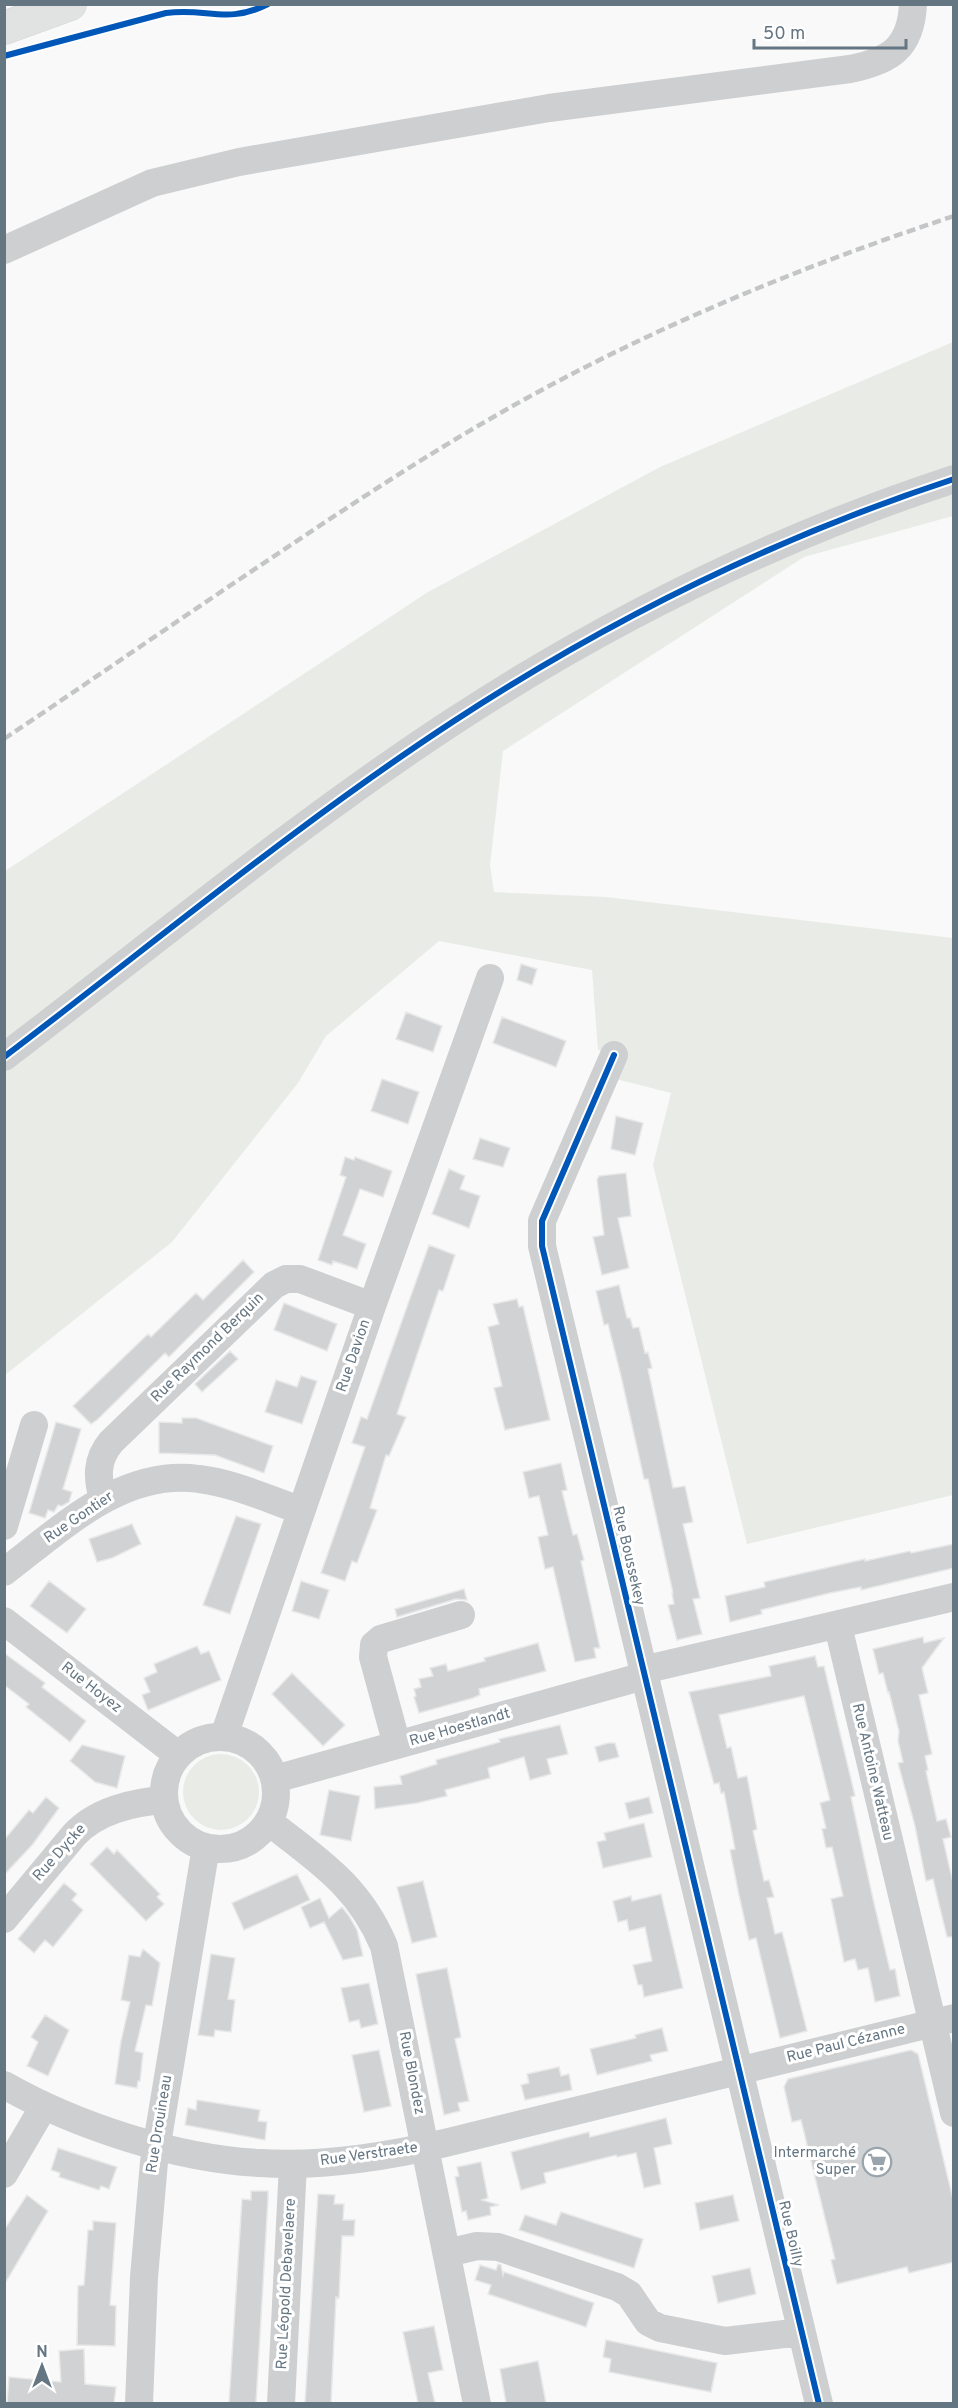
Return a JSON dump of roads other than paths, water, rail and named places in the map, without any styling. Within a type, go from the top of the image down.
[{"type":"main road","points":[[4,28],[70,4]]},
{"type":"street","points":[[4,250],[152,183],[239,162],[549,108],[876,64],[894,53],[901,45],[910,26],[913,4]]},
{"type":"street","points":[[4,1057],[336,803],[453,721],[528,675],[643,610],[777,545],[888,500],[954,479]]},
{"type":"street","name":"Rue Davion","points":[[224,1737],[300,1510],[490,978]]},
{"type":"street","name":"Rue Boussekey","points":[[614,1055],[542,1221],[540,1233],[739,2071]]},
{"type":"street","name":"Rue Raymond Berquin","points":[[103,1499],[98,1469],[104,1451],[111,1442],[274,1285],[286,1279],[300,1279],[372,1306]]},
{"type":"street","points":[[4,1526],[34,1425]]},
{"type":"street","name":"Rue Gontier","points":[[5,1570],[103,1499],[142,1484],[186,1478],[218,1483],[300,1510]]},
{"type":"street","points":[[644,1673],[954,1598]]},
{"type":"street","points":[[397,1745],[373,1657],[374,1644],[384,1638],[461,1615]]},
{"type":"street","name":"Rue Hoyez","points":[[4,1620],[178,1755]]},
{"type":"street","name":"Rue Antoine Watteau","points":[[838,1626],[942,2021],[954,2113]]},
{"type":"street","name":"Rue Hoestlandt","points":[[275,1779],[644,1673]]},
{"type":"street","points":[[224,1737],[239,1739],[256,1749],[267,1761],[275,1779],[276,1801],[269,1822],[255,1838],[226,1849],[206,1847],[190,1841],[178,1830],[169,1816],[164,1800],[167,1774],[178,1755],[199,1741],[224,1737]]},
{"type":"street","name":"Rue Dycke","points":[[4,1918],[74,1834],[86,1823],[103,1814],[138,1803],[164,1800]]},
{"type":"street","name":"Rue Blondez","points":[[269,1822],[346,1885],[366,1911],[379,1935],[390,1966],[477,2403]]},
{"type":"street","name":"Rue Drouineau","points":[[140,2403],[145,2260],[156,2145],[206,1847]]},
{"type":"street","name":"Rue Paul Cézanne","points":[[739,2071],[942,2021]]},
{"type":"street","name":"Rue Verstraete","points":[[4,2085],[86,2124],[156,2145],[234,2162],[293,2164],[339,2161],[425,2148],[739,2071]]},
{"type":"street","name":"Rue Boilly","points":[[739,2071],[819,2403]]},
{"type":"street","points":[[4,2174],[44,2106]]},
{"type":"street","name":"Rue Léopold Debavelaere","points":[[281,2403],[293,2164]]},
{"type":"street","points":[[447,2253],[477,2246],[498,2247],[617,2287],[629,2295],[648,2322],[671,2330],[725,2341],[801,2332]]},
{"type":"railway","points":[[4,739],[346,509],[417,463],[527,398],[630,345],[736,297],[790,275],[954,216]]},
{"type":"place","name":"Intermarché Super","points":[[877,2162]]}]
